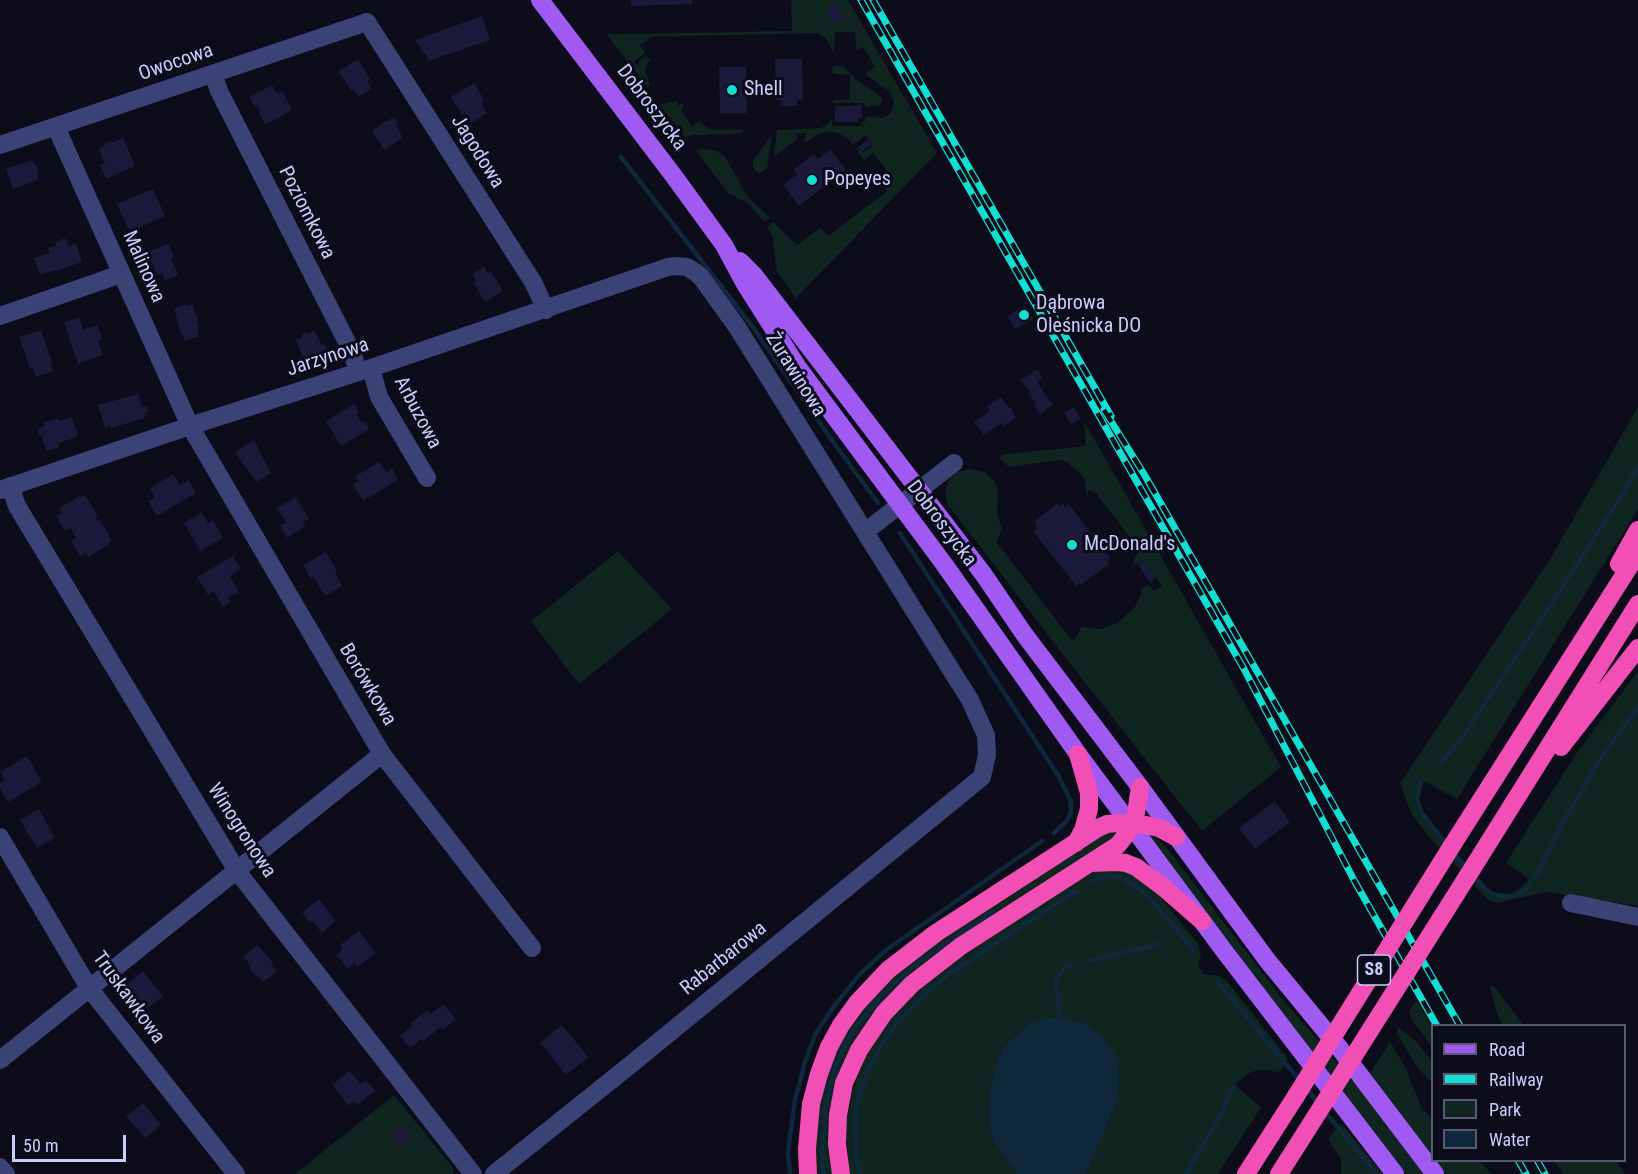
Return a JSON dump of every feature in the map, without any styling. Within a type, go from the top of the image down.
[{"type":"highway","points":[[1561,674],[1638,530]]},
{"type":"highway","name":"S8","points":[[1246,1174],[1638,553]]},
{"type":"highway","name":"S8","points":[[1279,1174],[1638,604]]},
{"type":"highway","points":[[1504,819],[1638,648]]},
{"type":"highway","points":[[1076,843],[1083,830],[1089,809],[1089,794],[1078,754]]},
{"type":"highway","points":[[841,1174],[837,1144],[838,1114],[844,1083],[859,1050],[884,1013],[918,979],[961,945],[1122,841],[1136,813],[1140,787]]},
{"type":"highway","points":[[808,1174],[811,1104],[819,1074],[842,1025],[857,1003],[888,970],[936,933],[1098,828],[1117,823],[1159,828],[1176,837]]},
{"type":"highway","points":[[1091,863],[1117,862],[1136,867],[1202,921]]},
{"type":"main road","name":"Dobroszycka","points":[[540,0],[674,175],[724,245],[745,284],[797,366],[950,573],[1078,754],[1395,1174]]},
{"type":"main road","name":"Dobroszycka","points":[[724,245],[754,275],[984,575],[1030,643],[1140,787],[1267,960],[1337,1045],[1435,1174]]},
{"type":"street","name":"Owocowa","points":[[0,146],[366,22]]},
{"type":"street","name":"Jagodowa","points":[[366,22],[533,282],[546,309]]},
{"type":"street","name":"Poziomkowa","points":[[213,74],[219,91],[352,352],[364,370]]},
{"type":"street","name":"Malinowa","points":[[56,127],[190,426]]},
{"type":"street","name":"Jarzynowa","points":[[5,488],[668,267]]},
{"type":"street","name":"Żurawinowa","points":[[668,267],[687,267],[701,277],[737,327],[866,531],[970,700],[986,735],[987,755],[982,777]]},
{"type":"street","points":[[0,316],[122,274]]},
{"type":"street","name":"Arbuzowa","points":[[364,370],[427,478]]},
{"type":"street","name":"Borówkowa","points":[[190,426],[382,754],[532,948]]},
{"type":"street","name":"Dobroszycka","points":[[918,491],[954,464]]},
{"type":"street","name":"Winogronowa","points":[[5,488],[237,871],[473,1174]]},
{"type":"street","points":[[866,531],[918,491]]},
{"type":"street","points":[[0,1060],[382,754]]},
{"type":"street","name":"Rabarbarowa","points":[[494,1174],[982,777]]},
{"type":"street","name":"Truskawkowa","points":[[0,837],[89,988],[236,1174]]},
{"type":"street","points":[[1571,903],[1638,917]]},
{"type":"street","points":[[0,1167],[6,1174]]},
{"type":"green space","points":[[791,0],[848,0],[937,153],[796,298],[777,272],[772,234],[767,227],[773,222],[797,245],[821,227],[828,236],[887,191],[880,182],[890,174],[873,153],[864,160],[856,149],[858,148],[862,153],[873,145],[866,135],[853,145],[847,138],[836,132],[823,132],[806,142],[804,142],[806,134],[797,133],[796,140],[774,157],[777,130],[820,128],[826,126],[832,119],[832,126],[861,126],[866,116],[882,118],[892,111],[894,101],[889,91],[865,73],[875,67],[863,47],[856,50],[855,32],[835,32],[833,52],[828,41],[816,33],[652,37],[639,45],[645,53],[634,62],[639,64],[638,62],[646,55],[650,60],[645,68],[650,85],[648,88],[606,34],[792,31]]},
{"type":"green space","points":[[835,65],[844,67],[857,80],[879,95],[882,99],[880,105],[865,107],[865,103],[833,103],[833,100],[849,99],[850,75],[833,74],[832,69]]},
{"type":"green space","points":[[675,101],[680,106],[681,103],[684,105],[681,110],[692,126],[700,121],[706,127],[714,130],[742,129],[744,132],[693,135],[686,138],[660,105]]},
{"type":"green space","points":[[772,134],[767,169],[760,173],[753,167],[753,161]]},
{"type":"green space","points":[[714,150],[725,156],[747,196],[770,218],[764,222],[748,203],[729,194],[696,151]]},
{"type":"green space","points":[[1638,407],[1638,509],[1457,799],[1424,781],[1419,800],[1423,813],[1435,829],[1490,890],[1509,894],[1518,890],[1529,879],[1506,863],[1576,754],[1638,671],[1638,906],[1547,892],[1496,903],[1487,899],[1429,837],[1411,813],[1400,783],[1549,561]]},
{"type":"green space","points":[[1084,421],[1281,767],[1202,831],[948,505],[945,490],[951,477],[957,472],[970,469],[986,473],[995,482],[998,493],[997,514],[1002,529],[996,543],[1070,638],[1075,640],[1083,627],[1101,629],[1117,623],[1135,607],[1141,589],[1148,584],[1154,591],[1162,586],[1143,561],[1135,565],[1133,563],[1139,549],[1095,492],[1089,490],[1087,496],[1085,481],[1080,473],[1065,461],[1009,467],[999,458],[1005,454],[1086,446]]},
{"type":"green space","points":[[618,551],[672,609],[579,684],[531,621]]},
{"type":"green space","points":[[1118,829],[1118,834],[863,1028],[834,1174],[817,1174],[816,1147],[823,1088],[843,1038],[863,1008],[898,972],[926,949],[1105,833]]},
{"type":"green space","points":[[1151,833],[1167,848],[1280,996],[1361,1091],[1425,1174],[1405,1174],[1147,835]]},
{"type":"green space","points":[[1111,869],[1131,873],[1155,890],[1198,944],[1201,954],[1198,966],[1204,974],[1219,976],[1227,981],[1288,1059],[1279,1073],[1258,1070],[1249,1073],[1238,1082],[1236,1086],[1261,1107],[1218,1174],[1086,1174],[1116,1104],[1120,1079],[1119,1065],[1109,1046],[1091,1027],[1059,1017],[1029,1024],[1009,1041],[996,1063],[989,1095],[990,1128],[1001,1152],[1017,1174],[850,1174],[847,1119],[853,1088],[868,1050],[892,1015],[942,969],[1072,884],[1097,871]]},
{"type":"green space","points":[[1490,986],[1495,987],[1522,1024],[1502,1024]]},
{"type":"green space","points":[[1416,1000],[1431,1025],[1431,1046],[1412,1020],[1409,1011]]},
{"type":"green space","points":[[1399,1028],[1415,1040],[1431,1060],[1431,1081],[1417,1067],[1396,1032]]},
{"type":"green space","points":[[1390,1042],[1406,1068],[1423,1110],[1431,1117],[1431,1157],[1370,1073]]},
{"type":"green space","points":[[394,1095],[453,1168],[453,1174],[295,1174]]},
{"type":"green space","points":[[1341,1123],[1383,1174],[1341,1174],[1341,1159],[1328,1139]]},
{"type":"green space","points":[[1436,1162],[1480,1162],[1492,1174],[1445,1174]]},
{"type":"green space","points":[[1556,1162],[1617,1162],[1625,1174],[1563,1174]]},
{"type":"water","points":[[1059,1017],[1091,1027],[1115,1054],[1120,1079],[1116,1104],[1086,1174],[1017,1174],[994,1141],[990,1128],[989,1095],[996,1063],[1009,1041],[1029,1024]]},
{"type":"building","points":[[631,0],[692,0],[692,4],[631,6]]},
{"type":"building","points":[[837,3],[846,18],[834,24],[826,9]]},
{"type":"building","points":[[482,16],[490,40],[428,61],[426,54],[415,40]]},
{"type":"building","points":[[358,59],[370,79],[367,81],[372,89],[358,97],[354,90],[351,91],[339,71]]},
{"type":"building","points":[[775,59],[802,59],[803,100],[797,100],[797,106],[781,106],[781,100],[776,100]]},
{"type":"building","points":[[719,67],[746,67],[747,113],[720,113]]},
{"type":"building","points":[[474,83],[484,100],[481,102],[487,113],[471,123],[465,113],[462,115],[451,97]]},
{"type":"building","points":[[272,85],[277,94],[282,91],[292,110],[265,125],[257,106],[255,107],[249,97]]},
{"type":"building","points":[[861,105],[862,118],[858,118],[858,122],[835,122],[835,106]]},
{"type":"building","points":[[394,117],[403,138],[384,150],[372,131]]},
{"type":"building","points":[[123,138],[135,166],[106,179],[100,165],[105,163],[99,149],[110,141]]},
{"type":"building","points":[[868,139],[872,144],[862,152],[858,147]]},
{"type":"building","name":"Popeyes","points":[[830,149],[846,170],[799,206],[783,185],[797,174],[794,169],[814,154],[818,159]]},
{"type":"building","points":[[32,160],[36,165],[39,180],[13,189],[6,169]]},
{"type":"building","points":[[153,189],[165,216],[130,232],[117,204]]},
{"type":"building","points":[[66,239],[68,246],[76,243],[82,262],[40,275],[34,258],[50,253],[48,248],[56,246],[55,243]]},
{"type":"building","points":[[169,244],[174,257],[171,259],[178,275],[165,281],[162,273],[157,275],[147,252]]},
{"type":"building","points":[[484,266],[488,273],[491,271],[503,291],[485,302],[473,282],[476,280],[472,274]]},
{"type":"building","points":[[184,304],[186,306],[192,304],[199,329],[197,329],[199,336],[185,341],[174,309]]},
{"type":"building","points":[[1025,306],[1033,319],[1015,329],[1008,316]]},
{"type":"building","points":[[79,317],[83,330],[98,325],[102,340],[98,341],[103,355],[78,364],[64,322]]},
{"type":"building","points":[[41,330],[53,371],[36,377],[33,368],[30,369],[19,337]]},
{"type":"building","points":[[314,330],[322,345],[325,344],[330,353],[310,363],[306,356],[303,357],[295,340],[302,337],[302,334],[306,332],[308,334]]},
{"type":"building","points":[[1037,369],[1043,378],[1037,382],[1053,405],[1040,414],[1028,393],[1030,392],[1021,380]]},
{"type":"building","points":[[138,394],[142,407],[146,406],[148,412],[144,413],[145,418],[111,428],[110,425],[105,427],[98,405]]},
{"type":"building","points":[[1001,397],[1009,408],[1011,407],[1016,418],[1004,426],[1002,423],[984,435],[974,422],[990,411],[987,407]]},
{"type":"building","points":[[354,404],[359,412],[356,414],[362,423],[365,421],[369,429],[341,446],[326,421]]},
{"type":"building","points":[[1074,407],[1081,419],[1071,424],[1064,413]]},
{"type":"building","points":[[72,417],[78,437],[58,443],[59,447],[46,451],[42,436],[39,435],[39,428],[45,426],[44,422]]},
{"type":"building","points":[[254,440],[271,473],[256,482],[235,452]]},
{"type":"building","points":[[379,462],[386,472],[392,468],[398,480],[363,501],[353,484],[359,481],[356,476]]},
{"type":"building","points":[[173,474],[180,485],[188,480],[196,493],[157,516],[148,501],[155,498],[150,488]]},
{"type":"building","points":[[81,495],[82,497],[85,495],[98,516],[95,518],[97,521],[100,520],[112,540],[110,544],[88,557],[86,552],[80,556],[71,541],[76,537],[71,528],[65,531],[56,516],[62,513],[59,508]]},
{"type":"building","points":[[296,497],[309,519],[303,522],[305,526],[287,538],[280,526],[286,522],[277,508]]},
{"type":"building","name":"McDonald's","points":[[1058,503],[1065,507],[1069,504],[1111,559],[1107,562],[1109,564],[1081,585],[1076,586],[1033,531],[1037,528],[1034,521]]},
{"type":"building","points":[[202,512],[208,523],[213,520],[223,538],[200,551],[184,523]]},
{"type":"building","points":[[326,552],[337,571],[335,573],[342,586],[325,596],[314,577],[311,579],[303,565]]},
{"type":"building","points":[[233,556],[241,569],[230,576],[239,592],[228,598],[231,602],[223,607],[214,591],[208,595],[197,577]]},
{"type":"building","points":[[1143,561],[1156,577],[1150,582],[1138,565]]},
{"type":"building","points":[[27,756],[42,782],[8,802],[0,789],[0,783],[5,780],[0,772]]},
{"type":"building","points":[[1275,801],[1290,822],[1255,849],[1239,828]]},
{"type":"building","points":[[39,809],[55,838],[37,848],[20,820]]},
{"type":"building","points":[[319,899],[336,921],[322,933],[302,912]]},
{"type":"building","points":[[359,931],[376,953],[357,967],[355,963],[348,969],[336,955],[343,949],[340,945]]},
{"type":"building","points":[[258,945],[273,963],[277,972],[263,982],[258,976],[256,977],[243,956]]},
{"type":"building","points":[[143,971],[163,996],[145,1010],[125,985]]},
{"type":"building","points":[[443,1004],[456,1019],[443,1030],[441,1027],[424,1041],[422,1039],[410,1048],[400,1036],[427,1010],[431,1014]]},
{"type":"building","points":[[562,1025],[588,1057],[566,1075],[540,1042]]},
{"type":"building","points":[[350,1071],[360,1084],[366,1080],[375,1091],[357,1105],[354,1101],[349,1106],[332,1085]]},
{"type":"building","points":[[143,1103],[161,1125],[145,1138],[126,1116]]},
{"type":"building","points":[[402,1126],[411,1137],[400,1146],[391,1135]]},
{"type":"waterway","points":[[621,157],[752,326],[878,503]]},
{"type":"waterway","points":[[1440,764],[1461,739],[1533,632],[1638,468]]},
{"type":"waterway","points":[[900,533],[1059,777],[1071,802],[1071,814],[1054,833]]},
{"type":"waterway","points":[[1536,876],[1565,819],[1601,758],[1638,707]]},
{"type":"waterway","points":[[1421,781],[1417,798],[1421,812],[1448,846]]},
{"type":"waterway","points":[[790,1174],[788,1152],[795,1100],[815,1035],[834,1006],[861,973],[886,950],[1042,841]]},
{"type":"waterway","points":[[1453,853],[1467,869]]},
{"type":"waterway","points":[[1473,875],[1492,894],[1506,897],[1523,892],[1531,884]]},
{"type":"waterway","points":[[1092,881],[1111,876],[1122,878],[1136,886],[1157,906],[1194,951]]},
{"type":"waterway","points":[[860,1174],[856,1159],[855,1138],[855,1117],[860,1092],[868,1070],[882,1044],[898,1022],[945,977],[1076,891]]},
{"type":"waterway","points":[[824,1174],[822,1149],[826,1104],[836,1065],[856,1026],[883,994],[916,964],[992,912]]},
{"type":"waterway","points":[[1088,961],[1160,944]]},
{"type":"waterway","points":[[1059,1017],[1056,981],[1065,968],[1072,965]]},
{"type":"waterway","points":[[1218,982],[1301,1082]]},
{"type":"waterway","points":[[1186,1174],[1220,1116],[1233,1087]]},
{"type":"waterway","points":[[1306,1088],[1318,1103]]},
{"type":"waterway","points":[[1325,1112],[1377,1174]]},
{"type":"railway","points":[[861,0],[1244,669],[1355,882],[1436,1024]]},
{"type":"railway","points":[[873,0],[1111,416]]},
{"type":"railway","points":[[1104,410],[1144,474],[1459,1024]]},
{"type":"railway","points":[[1519,1162],[1526,1174]]},
{"type":"railway","points":[[1538,1162],[1545,1174]]},
{"type":"place","name":"Shell","points":[[732,90]]},
{"type":"place","name":"Popeyes","points":[[812,180]]},
{"type":"place","name":"Dąbrowa Oleśnicka DO","points":[[1024,315]]},
{"type":"place","name":"McDonald's","points":[[1072,545]]}]
